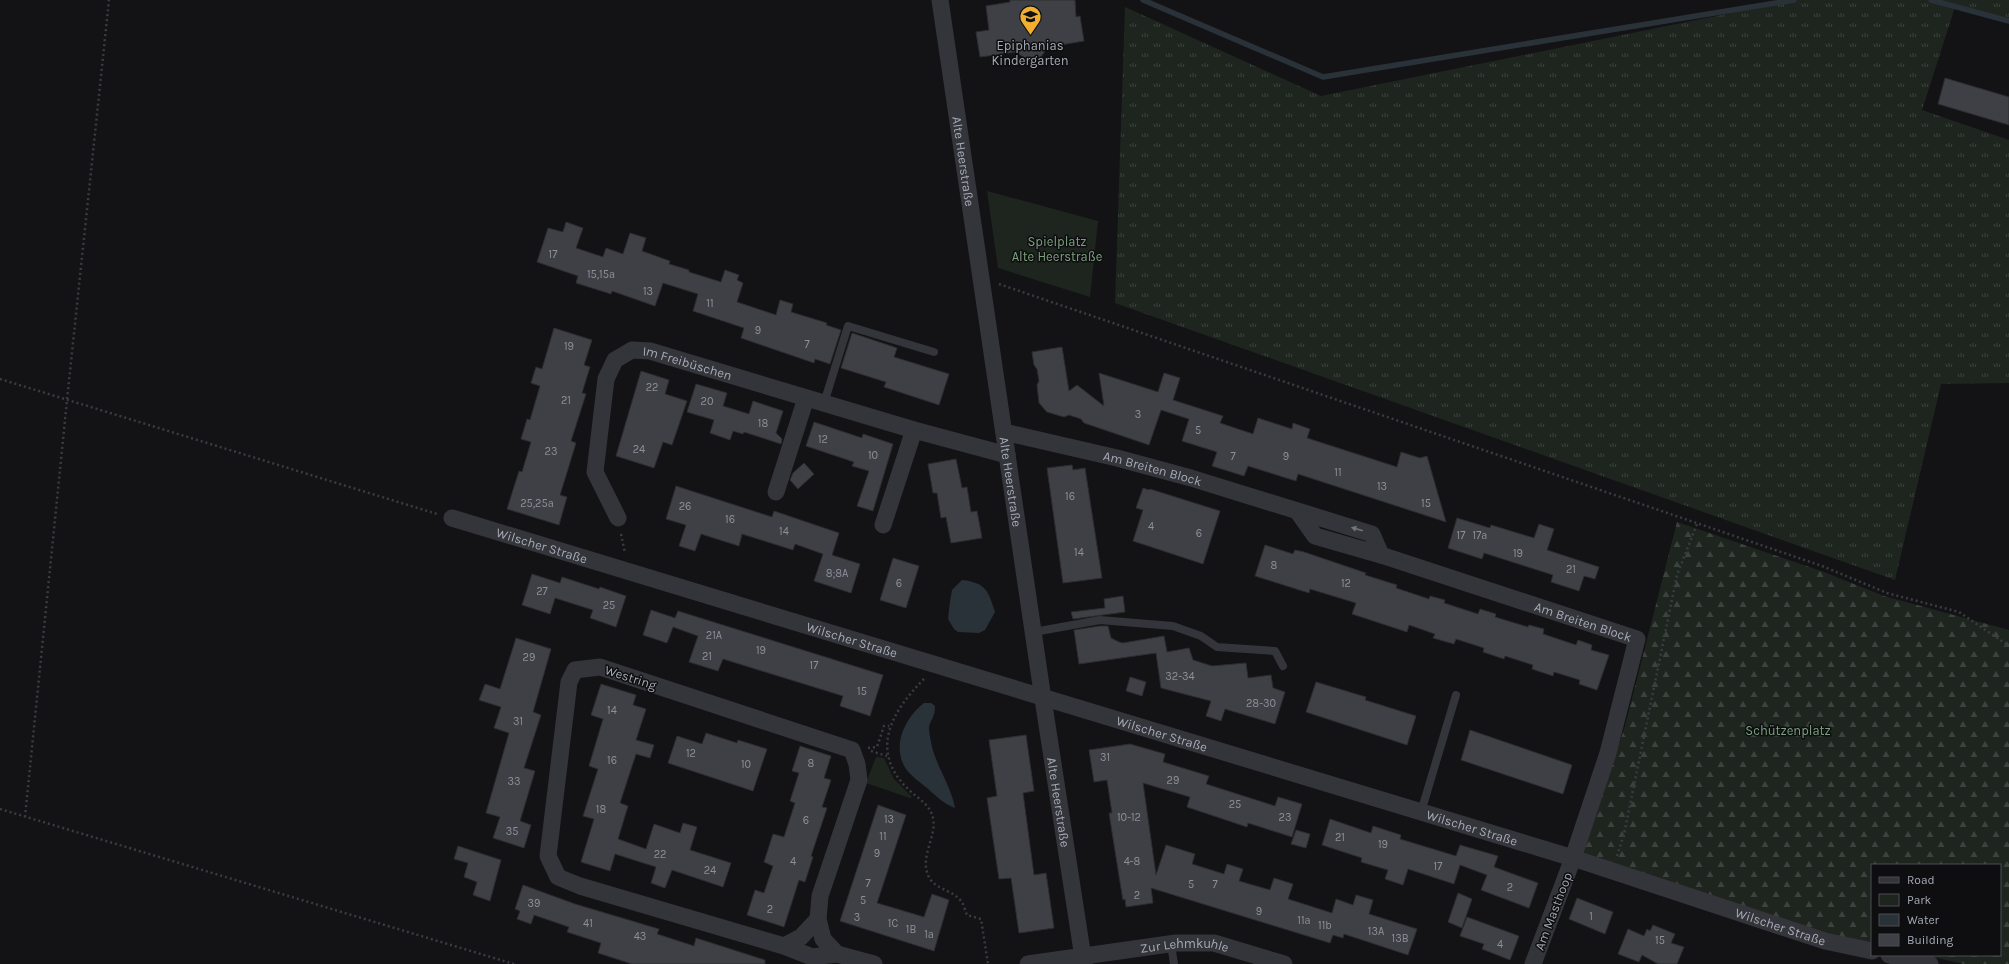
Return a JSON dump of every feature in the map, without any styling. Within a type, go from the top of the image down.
[{"type":"street","name":"Alte Heerstraße","points":[[940,0],[1043,699],[1084,960]]},
{"type":"street","name":"Im Freibüschen","points":[[618,518],[595,472],[606,379],[615,360],[632,350],[650,351],[914,430],[1007,455]]},
{"type":"street","points":[[776,492],[806,398]]},
{"type":"street","points":[[883,525],[914,430]]},
{"type":"street","name":"Am Breiten Block","points":[[1004,432],[1116,458],[1191,478],[1372,534],[1380,555],[1637,639],[1608,753],[1573,858]]},
{"type":"street","name":"Wilscher Straße","points":[[452,518],[938,665],[1043,699],[1573,858],[1825,941],[1871,951]]},
{"type":"street","name":"Westring","points":[[852,750],[600,667],[575,670],[569,682],[548,856],[558,877],[580,886],[784,946],[812,957],[837,954],[874,964]]},
{"type":"street","points":[[837,954],[823,939],[818,919],[820,896],[859,780],[857,764],[852,750]]},
{"type":"street","name":"Am Masthoop","points":[[1533,964],[1573,858]]},
{"type":"street","points":[[784,946],[801,937],[818,919]]},
{"type":"street","name":"Zur Lehmkuhle","points":[[1084,960],[1171,944],[1214,942],[1284,964]]},
{"type":"street","points":[[1894,956],[1930,964]]},
{"type":"street","points":[[1028,964],[1084,960]]},
{"type":"lane","points":[[824,403],[848,326],[934,352]]},
{"type":"lane","points":[[1034,632],[1100,620],[1173,626],[1201,636],[1217,646],[1275,650],[1283,666]]},
{"type":"lane","points":[[1421,812],[1456,695]]},
{"type":"lane","points":[[1171,944],[1174,964]]},
{"type":"path","points":[[25,817],[109,0]]},
{"type":"path","points":[[981,278],[1822,566],[1887,593],[1959,612],[2009,646]]},
{"type":"path","points":[[0,379],[452,518]]},
{"type":"path","points":[[618,518],[626,557]]},
{"type":"path","points":[[1612,871],[1624,834],[1677,575],[1697,524]]},
{"type":"path","points":[[938,665],[917,686],[889,726],[887,756],[897,778],[913,794],[928,805],[934,819],[925,865],[928,876],[935,884],[962,901],[967,915],[981,918],[988,964]]},
{"type":"path","points":[[852,750],[877,747],[884,726],[889,726]]},
{"type":"path","points":[[872,753],[887,756]]},
{"type":"path","points":[[0,809],[514,964]]},
{"type":"green space","points":[[1795,0],[2009,0],[2009,21],[1955,7],[1922,110],[2009,140],[2009,383],[1941,384],[1895,580],[1115,303],[1125,7],[1321,96]]},
{"type":"green space","name":"Spielplatz Alte Heerstraße","points":[[987,191],[1098,221],[1090,297],[998,268]]},
{"type":"green space","name":"Schützenplatz","points":[[1677,522],[1824,572],[1884,596],[2009,630],[2009,964],[1964,964],[1928,956],[2001,956],[2001,864],[1871,864],[1871,944],[1826,933],[1583,854],[1625,726]]},
{"type":"green space","points":[[876,757],[884,758],[894,779],[912,797],[910,798],[866,783]]},
{"type":"water","points":[[962,580],[976,583],[985,589],[995,612],[985,630],[979,633],[958,632],[954,629],[948,619],[952,590]]},
{"type":"water","points":[[924,703],[931,703],[935,706],[934,715],[929,727],[930,739],[955,808],[940,799],[913,777],[906,769],[902,760],[900,742],[902,733],[911,716]]},
{"type":"building","name":"Epiphanias Kindergarten","points":[[1010,0],[1075,0],[1076,17],[1080,16],[1084,41],[1048,47],[1035,65],[1016,52],[980,57],[976,32],[989,30],[986,6],[1010,2]]},
{"type":"building","points":[[1945,78],[2009,97],[2009,125],[1938,104]]},
{"type":"building","points":[[566,222],[583,228],[576,248],[603,257],[606,248],[623,254],[630,233],[646,238],[642,251],[670,261],[669,264],[689,270],[689,272],[721,282],[725,270],[739,275],[737,280],[743,283],[737,302],[776,315],[780,300],[793,304],[791,312],[827,323],[826,325],[841,330],[830,364],[815,359],[814,363],[741,338],[744,328],[693,311],[698,294],[663,283],[655,306],[612,291],[611,294],[576,283],[578,276],[537,262],[548,228],[563,232]]},
{"type":"building","points":[[554,328],[592,340],[584,365],[590,367],[582,393],[586,394],[571,441],[576,443],[560,495],[567,497],[559,525],[507,509],[519,471],[522,472],[531,442],[521,439],[527,419],[530,420],[540,386],[531,383],[536,367],[542,369]]},
{"type":"building","points":[[852,333],[897,348],[894,357],[949,374],[939,405],[884,387],[886,382],[841,368]]},
{"type":"building","points":[[1062,347],[1069,391],[1077,385],[1104,406],[1099,373],[1158,392],[1164,373],[1180,378],[1173,400],[1223,416],[1220,423],[1253,434],[1258,418],[1292,429],[1293,423],[1310,429],[1307,438],[1397,467],[1401,452],[1420,458],[1427,456],[1446,522],[1298,474],[1296,481],[1248,466],[1244,476],[1212,466],[1217,452],[1182,441],[1189,419],[1161,410],[1149,445],[1084,423],[1081,419],[1069,415],[1064,417],[1047,412],[1039,403],[1037,385],[1039,381],[1032,352]]},
{"type":"building","points":[[641,371],[669,380],[665,394],[687,401],[672,445],[663,442],[654,468],[616,456]]},
{"type":"building","points":[[696,384],[727,393],[723,406],[749,414],[753,401],[783,411],[776,433],[782,439],[781,444],[744,432],[743,434],[733,431],[730,440],[710,433],[714,420],[687,412]]},
{"type":"building","points":[[814,422],[862,438],[863,434],[893,444],[873,511],[857,506],[869,471],[852,466],[854,462],[806,446]]},
{"type":"building","points":[[956,459],[962,488],[967,487],[971,512],[977,511],[982,538],[951,543],[946,517],[941,518],[937,493],[933,493],[928,464]]},
{"type":"building","points":[[804,463],[814,474],[798,489],[790,480],[793,473]]},
{"type":"building","points":[[1072,465],[1073,470],[1085,468],[1102,578],[1063,583],[1047,468]]},
{"type":"building","points":[[676,486],[772,517],[774,511],[839,533],[832,555],[860,564],[851,593],[814,581],[823,554],[795,544],[793,550],[742,534],[739,546],[701,534],[695,551],[679,546],[686,525],[666,519]]},
{"type":"building","points":[[1143,488],[1220,511],[1203,564],[1133,541],[1143,510],[1136,508]]},
{"type":"building","points":[[1457,518],[1490,528],[1491,525],[1534,538],[1539,524],[1554,529],[1547,550],[1599,567],[1595,579],[1584,576],[1579,591],[1551,582],[1553,575],[1484,553],[1482,559],[1448,548]]},
{"type":"building","points":[[1265,545],[1293,554],[1295,550],[1304,552],[1366,573],[1365,575],[1397,585],[1396,588],[1429,599],[1430,596],[1445,600],[1444,603],[1478,614],[1480,609],[1496,614],[1495,617],[1528,627],[1529,625],[1544,629],[1543,634],[1576,645],[1578,640],[1592,645],[1591,650],[1609,655],[1597,690],[1579,684],[1580,680],[1554,672],[1553,676],[1532,669],[1533,665],[1505,656],[1504,659],[1483,652],[1484,648],[1456,639],[1454,644],[1433,638],[1435,634],[1409,625],[1407,632],[1352,614],[1356,603],[1310,589],[1309,593],[1255,576]]},
{"type":"building","points":[[893,558],[919,566],[906,608],[880,600]]},
{"type":"building","points":[[532,574],[560,583],[562,577],[599,589],[600,587],[626,596],[616,627],[590,618],[593,610],[555,598],[550,614],[522,605]]},
{"type":"building","points":[[1123,596],[1125,612],[1073,619],[1071,612],[1105,608],[1104,599]]},
{"type":"building","points":[[651,610],[675,618],[678,611],[883,675],[870,716],[840,706],[843,696],[723,659],[718,671],[689,662],[698,636],[673,627],[667,643],[643,635]]},
{"type":"building","points":[[1108,626],[1111,638],[1119,642],[1123,643],[1164,636],[1167,652],[1189,648],[1193,660],[1212,666],[1246,663],[1248,678],[1271,675],[1273,688],[1285,692],[1275,724],[1225,709],[1221,721],[1206,716],[1211,701],[1161,688],[1156,653],[1079,664],[1074,630]]},
{"type":"building","points":[[516,638],[551,649],[533,712],[541,715],[524,768],[535,771],[520,821],[531,825],[524,848],[493,838],[500,817],[486,813],[509,733],[494,728],[501,707],[479,700],[485,684],[500,689]]},
{"type":"building","points":[[1130,677],[1146,682],[1142,696],[1126,691]]},
{"type":"building","points":[[1316,682],[1366,697],[1365,700],[1416,716],[1407,745],[1306,712]]},
{"type":"building","points":[[601,684],[636,695],[633,705],[646,709],[636,740],[654,745],[650,758],[636,754],[620,803],[628,806],[618,839],[646,849],[654,824],[680,833],[683,823],[697,827],[690,850],[731,863],[723,887],[672,870],[665,888],[651,883],[656,867],[615,854],[610,871],[581,862],[594,819],[583,816],[598,769],[589,766],[603,719],[591,715]]},
{"type":"building","points":[[1470,730],[1572,765],[1563,794],[1461,760]]},
{"type":"building","points":[[706,733],[737,743],[738,740],[767,749],[753,791],[668,763],[677,736],[702,744]]},
{"type":"building","points":[[1026,735],[1034,791],[1023,793],[1034,875],[1046,873],[1054,928],[1019,933],[1011,878],[999,879],[987,798],[997,796],[989,740]]},
{"type":"building","points":[[1130,744],[1165,754],[1163,762],[1209,776],[1206,784],[1275,806],[1278,797],[1302,804],[1292,837],[1248,823],[1247,827],[1187,807],[1190,797],[1143,783],[1156,875],[1166,845],[1195,854],[1192,864],[1224,874],[1227,864],[1243,869],[1239,881],[1270,890],[1274,878],[1293,884],[1288,899],[1332,913],[1336,899],[1353,905],[1356,895],[1373,900],[1369,914],[1417,929],[1408,955],[1344,934],[1343,938],[1333,935],[1330,943],[1151,888],[1153,903],[1126,907],[1125,899],[1123,900],[1109,813],[1112,813],[1107,780],[1094,782],[1089,750]]},
{"type":"building","points":[[800,746],[831,756],[824,778],[831,780],[822,807],[827,808],[811,856],[813,857],[805,882],[799,880],[784,927],[747,915],[755,890],[764,893],[773,866],[764,862],[773,834],[784,837],[795,803],[790,801],[799,773],[792,771]]},
{"type":"building","points":[[878,805],[906,815],[877,903],[924,917],[932,894],[949,900],[934,951],[840,921]]},
{"type":"building","points":[[1330,819],[1371,833],[1373,826],[1401,835],[1400,839],[1456,856],[1460,845],[1498,856],[1494,867],[1538,883],[1529,908],[1481,890],[1487,875],[1460,865],[1454,884],[1408,869],[1403,885],[1385,879],[1388,870],[1361,862],[1362,858],[1322,845]]},
{"type":"building","points":[[1296,830],[1310,834],[1306,848],[1291,844]]},
{"type":"building","points":[[458,846],[501,860],[490,901],[473,895],[477,882],[464,877],[468,863],[454,859]]},
{"type":"building","points":[[523,885],[575,904],[659,929],[657,934],[694,946],[696,938],[765,960],[765,964],[632,964],[598,953],[601,943],[567,932],[569,927],[534,915],[531,924],[517,919],[520,911],[515,909]]},
{"type":"building","points":[[1458,893],[1472,899],[1462,928],[1448,922]]},
{"type":"building","points":[[1577,898],[1613,912],[1605,934],[1569,919]]},
{"type":"building","points":[[1467,917],[1519,936],[1510,960],[1482,949],[1484,944],[1460,936]]},
{"type":"building","points":[[1653,925],[1675,934],[1671,943],[1684,947],[1677,964],[1658,964],[1642,955],[1639,962],[1618,954],[1628,929],[1644,936],[1647,929],[1650,931]]},
{"type":"waterway","points":[[1143,0],[1323,77],[1794,0]]},
{"type":"waterway","points":[[1931,0],[2009,21]]},
{"type":"place","name":"Epiphanias Kindergarten","points":[[1030,36]]}]
